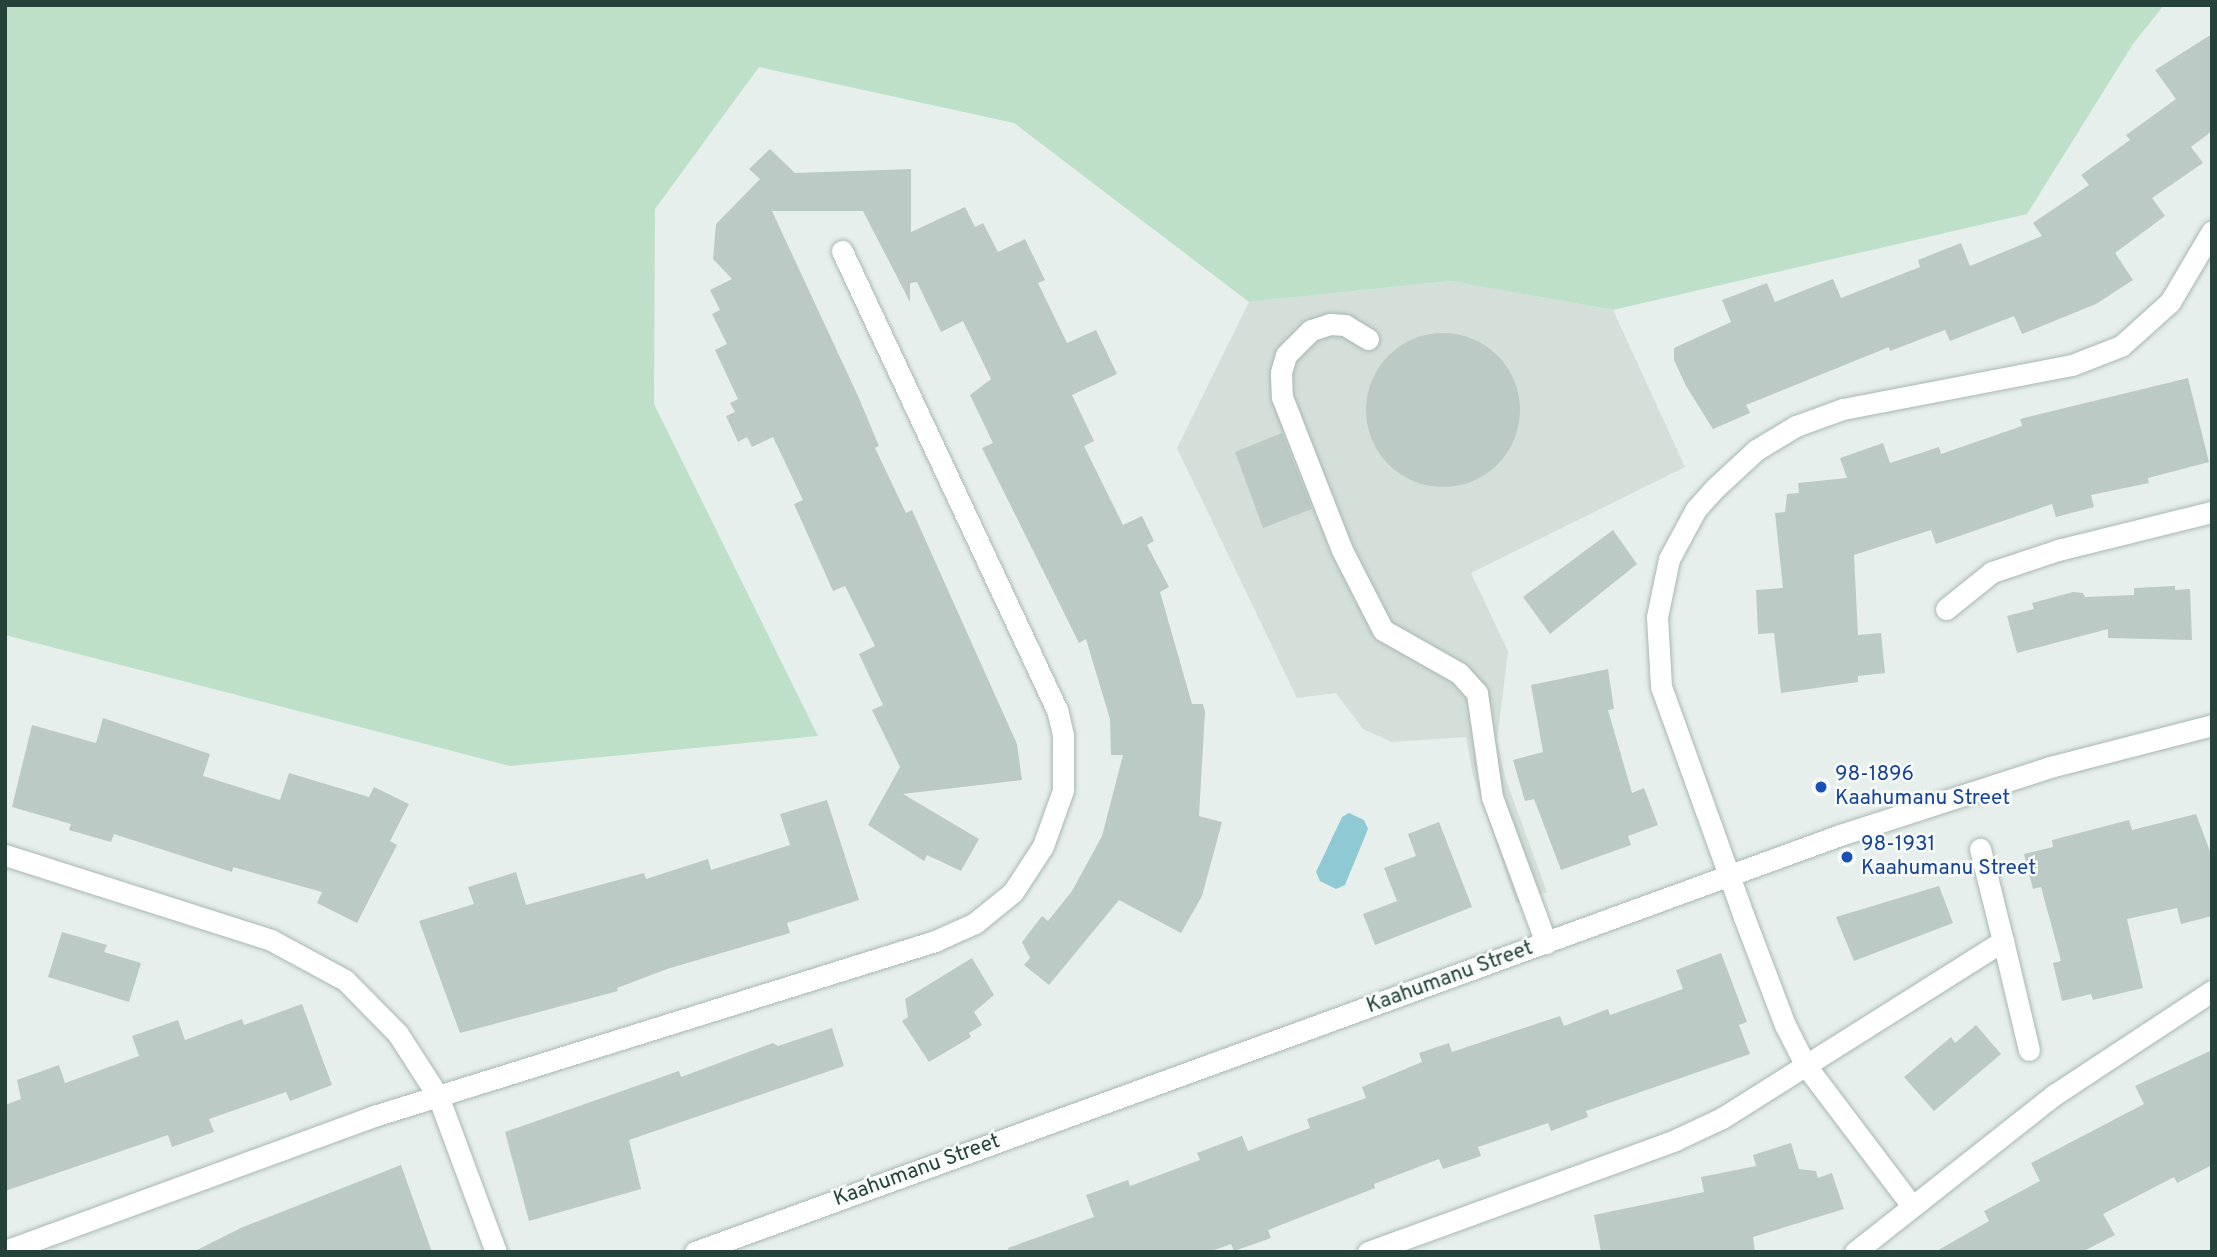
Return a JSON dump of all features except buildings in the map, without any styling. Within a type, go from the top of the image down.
[{"type":"street","points":[[1912,1206],[1806,1066],[1785,1026],[1728,875],[1668,713],[1656,653],[1657,617],[1669,559],[1696,509],[1756,450],[1817,417],[2071,365],[2121,346],[2170,302],[2212,231]]},
{"type":"street","points":[[5,1251],[438,1096],[935,941],[975,922],[1013,892],[1044,846],[1063,790],[1063,735],[1057,710],[842,251]]},
{"type":"street","points":[[1368,339],[1345,325],[1329,324],[1311,330],[1286,355],[1280,373],[1282,397],[1342,550],[1383,630],[1459,673],[1476,693],[1492,797],[1546,943]]},
{"type":"street","points":[[1946,609],[1992,572],[2058,550],[2212,512]]},
{"type":"street","name":"Kaahumanu Street","points":[[695,1252],[1728,875],[1958,795],[2212,724]]},
{"type":"street","points":[[1980,849],[2029,1050]]},
{"type":"street","points":[[5,855],[220,922],[315,961],[374,1006],[438,1096],[496,1252]]},
{"type":"street","points":[[1368,1252],[1675,1140],[1722,1118],[2003,941]]},
{"type":"street","points":[[1855,1252],[2054,1096],[2212,991]]},
{"type":"shaded area","points":[[1452,281],[1613,310],[1685,467],[1471,573],[1508,651],[1497,741],[1506,780],[1547,892],[1516,903],[1473,775],[1466,737],[1392,742],[1363,729],[1336,693],[1297,698],[1177,448],[1249,302]]},
{"type":"green space","points":[[5,5],[2164,5],[2133,44],[2027,214],[1613,310],[1451,281],[1249,302],[1014,123],[759,67],[655,209],[654,404],[818,736],[510,766],[5,635]]},
{"type":"water","points":[[1349,813],[1364,820],[1368,829],[1345,885],[1336,889],[1320,881],[1316,872],[1342,817]]},
{"type":"place","name":"98-1896 Kaahumanu Street","points":[[1821,787]]},
{"type":"place","name":"98-1931 Kaahumanu Street","points":[[1847,857]]}]
